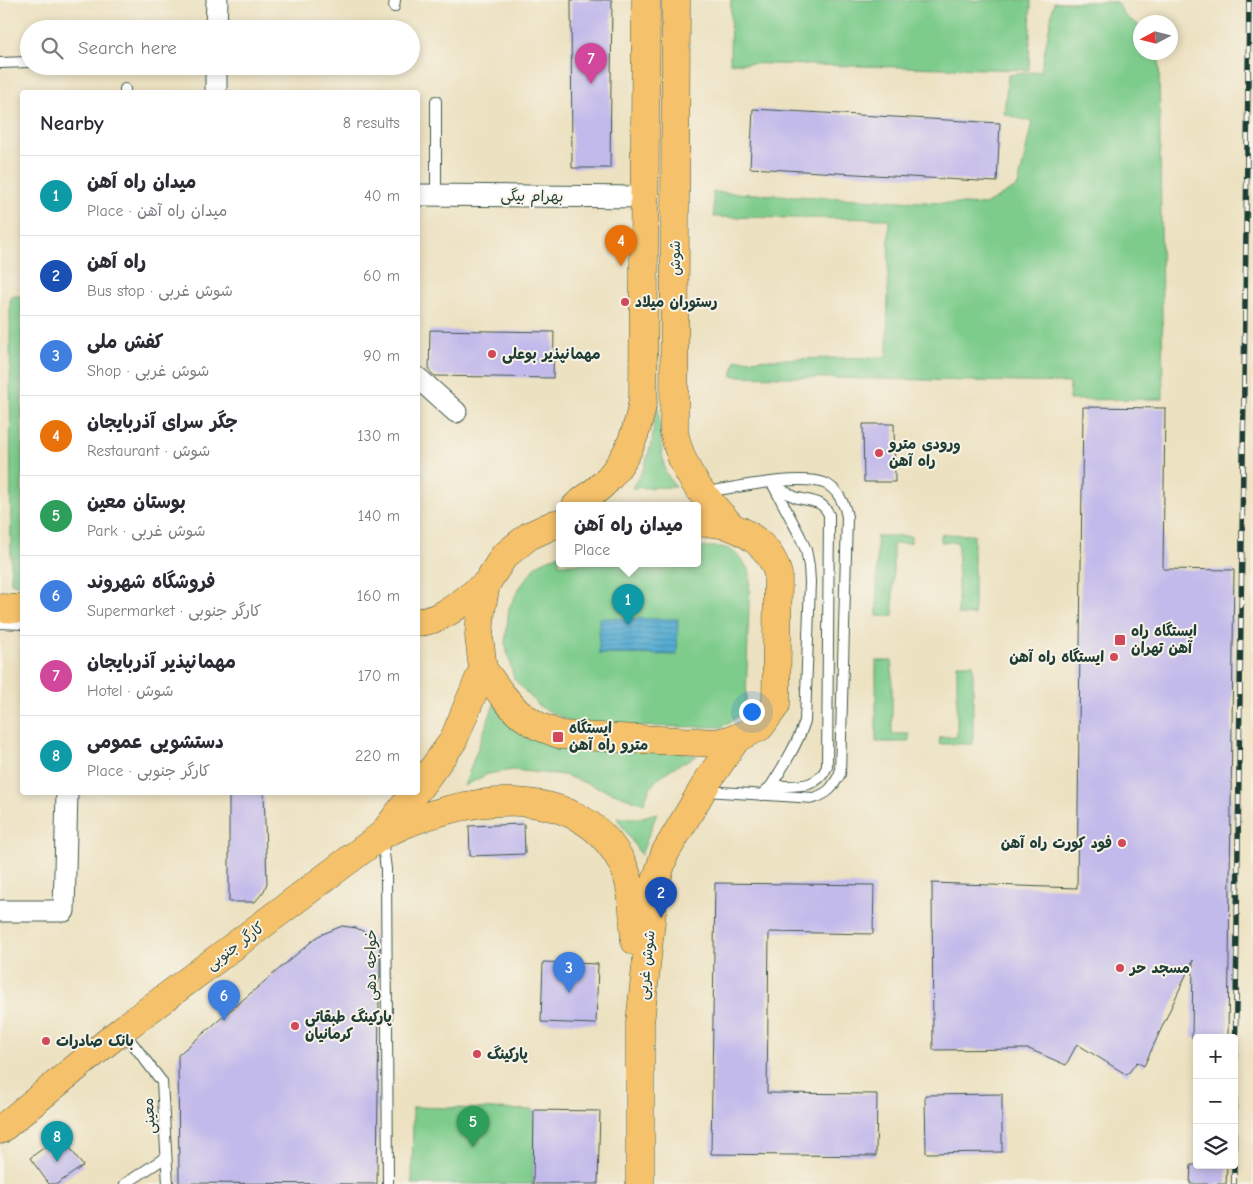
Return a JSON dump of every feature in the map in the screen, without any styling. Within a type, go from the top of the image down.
[{"type":"main road","name":"شوش","points":[[581,502],[609,479],[632,444],[640,424],[643,400],[646,197],[646,0]]},
{"type":"main road","name":"شوش","points":[[676,0],[674,432],[678,452],[690,475],[708,502],[732,527]]},
{"type":"main road","points":[[486,584],[479,636],[483,669],[502,696],[518,714],[538,726],[561,735],[716,743],[737,738],[760,727],[776,705],[778,575],[768,553],[758,541],[732,527],[719,523],[701,524]]},
{"type":"main road","points":[[420,622],[428,622],[445,614],[486,584],[504,556],[529,536],[556,524]]},
{"type":"main road","points":[[0,608],[20,609]]},
{"type":"main road","points":[[420,786],[453,741],[483,669]]},
{"type":"main road","name":"شوش غربی","points":[[640,1184],[640,1023],[655,884],[665,853],[702,790],[737,738]]},
{"type":"main road","name":"کارگر جنوبی","points":[[0,1130],[122,1030],[382,835],[413,795]]},
{"type":"main road","points":[[382,835],[434,813],[507,801],[530,802],[556,808],[580,818],[600,833],[610,845],[622,862],[628,879],[632,897],[640,1023]]},
{"type":"street","points":[[216,20],[217,0]]},
{"type":"street","points":[[216,75],[216,90]]},
{"type":"street","name":"بهرام بیگی","points":[[427,195],[646,197]]},
{"type":"street","points":[[420,380],[456,412]]},
{"type":"street","points":[[0,911],[64,911],[67,795]]},
{"type":"lane","points":[[0,63],[20,62]]},
{"type":"lane","points":[[427,195],[436,101]]},
{"type":"lane","points":[[702,493],[786,480],[825,484],[836,493],[845,505],[847,517],[840,774],[832,789],[822,796],[814,798],[702,790]]},
{"type":"lane","points":[[771,786],[811,784],[823,775],[827,767],[828,524],[827,509],[820,502],[797,498],[782,491],[772,482]]},
{"type":"lane","points":[[761,795],[771,786],[789,758],[799,738],[804,721],[810,582],[806,550],[772,482]]},
{"type":"lane","points":[[0,623],[20,624]]},
{"type":"lane","name":"خواجه دهی","points":[[382,835],[386,869],[388,1184]]},
{"type":"lane","name":"معینی","points":[[122,1030],[162,1082],[168,1184]]},
{"type":"lane","points":[[125,1184],[166,1157]]},
{"type":"green space","points":[[731,0],[1031,0],[1029,70],[730,63]]},
{"type":"green space","points":[[1054,2],[1117,2],[1125,16],[1133,21],[1133,60],[1159,60],[1163,399],[1069,400],[1070,383],[732,376],[736,360],[887,357],[889,219],[714,217],[713,192],[985,205],[1018,186],[1032,122],[1004,114],[1008,75],[1041,71]]},
{"type":"green space","points":[[10,296],[20,296],[20,584],[11,583]]},
{"type":"green space","points":[[657,388],[661,446],[665,471],[675,487],[632,488],[644,468],[652,441]]},
{"type":"green space","points":[[941,534],[974,535],[974,615],[958,615],[958,542],[941,542]]},
{"type":"green space","points":[[877,536],[911,536],[911,543],[893,544],[893,616],[877,616]]},
{"type":"green space","points":[[701,547],[716,547],[734,552],[750,572],[746,700],[740,715],[722,727],[579,726],[539,706],[514,679],[505,643],[509,608],[520,587],[538,564],[556,555],[556,567],[701,567]]},
{"type":"green space","points":[[876,661],[892,661],[892,734],[909,734],[909,742],[876,742]]},
{"type":"green space","points":[[957,664],[973,664],[973,744],[939,744],[940,737],[957,737]]},
{"type":"green space","points":[[494,704],[697,756],[657,779],[647,794],[644,804],[564,775],[512,770],[488,774],[464,786]]},
{"type":"green space","points":[[657,813],[641,855],[617,818],[639,818]]},
{"type":"green space","points":[[413,1107],[534,1110],[533,1184],[412,1184]]},
{"type":"water","points":[[599,618],[678,619],[677,655],[599,654]]},
{"type":"building","points":[[571,0],[612,0],[610,168],[572,168]]},
{"type":"building","points":[[753,109],[1000,123],[997,182],[750,168]]},
{"type":"building","name":"مهمانپذیر بوعلی","points":[[430,330],[554,332],[553,378],[435,376],[429,371]]},
{"type":"building","points":[[1083,407],[1165,408],[1163,569],[1234,570],[1228,1034],[1193,1034],[1192,1038],[1193,960],[1144,1066],[1137,1062],[1127,1075],[1077,1044],[1066,1065],[1029,1049],[933,1050],[932,883],[1077,888]]},
{"type":"building","name":"ورودی مترو راه آهن","points":[[863,424],[894,424],[895,482],[864,482]]},
{"type":"building","points":[[229,795],[264,795],[267,883],[264,891],[255,902],[229,902]]},
{"type":"building","points":[[524,824],[525,854],[470,856],[469,826]]},
{"type":"building","points":[[715,883],[874,885],[873,934],[769,932],[767,1093],[877,1094],[876,1156],[711,1154]]},
{"type":"building","name":"پارکینگ طبقاتی کرمانیان","points":[[342,926],[356,928],[367,933],[375,938],[380,945],[380,977],[376,987],[379,998],[377,1184],[179,1183],[178,1055],[318,936]]},
{"type":"building","points":[[543,962],[598,964],[596,1024],[541,1022]]},
{"type":"building","points":[[1002,1094],[1002,1152],[926,1153],[925,1095]]},
{"type":"building","points":[[534,1110],[600,1111],[598,1184],[533,1184]]},
{"type":"building","points":[[61,1135],[83,1166],[57,1184],[49,1184],[30,1158]]},
{"type":"building","points":[[1191,1165],[1193,1165],[1193,1169],[1227,1169],[1226,1184],[1190,1184]]},
{"type":"railway","points":[[1234,1124],[1249,0]]},
{"type":"railway","points":[[1234,1169],[1234,1184]]},
{"type":"place","name":"مهمانپذیر آذربایجان","points":[[591,84]]},
{"type":"place","name":"جگر سرای آذربایجان","points":[[621,266]]},
{"type":"place","name":"رستوران میلاد","points":[[625,302]]},
{"type":"place","name":"مهمانپذیر بوعلی","points":[[492,354]]},
{"type":"place","name":"ورودی مترو راه آهن","points":[[879,453]]},
{"type":"place","name":"میدان راه آهن","points":[[628,625]]},
{"type":"place","name":"ایستگاه راه آهن تهران","points":[[1120,640]]},
{"type":"place","name":"ایستگاه راه آهن","points":[[1114,657]]},
{"type":"place","name":"ایستگاه مترو راه آهن","points":[[558,737]]},
{"type":"place","name":"فود کورت راه آهن","points":[[1122,843]]},
{"type":"place","name":"راه آهن","points":[[661,918]]},
{"type":"place","name":"مسجد حر","points":[[1120,968]]},
{"type":"place","name":"کفش ملی","points":[[569,993]]},
{"type":"place","name":"فروشگاه شهروند","points":[[224,1021]]},
{"type":"place","name":"پارکینگ طبقاتی کرمانیان","points":[[295,1026]]},
{"type":"place","name":"بانک صادرات","points":[[46,1041]]},
{"type":"place","name":"پارکینگ","points":[[477,1054]]},
{"type":"place","name":"بوستان معین","points":[[473,1147]]},
{"type":"place","name":"دستشویی عمومی","points":[[57,1162]]}]
